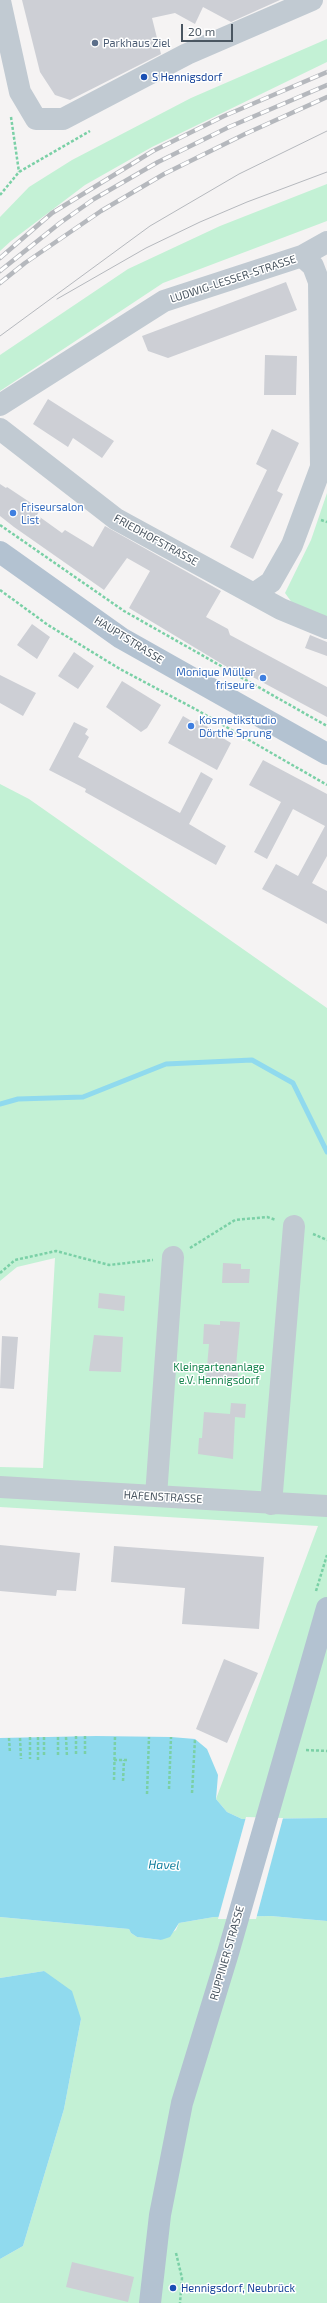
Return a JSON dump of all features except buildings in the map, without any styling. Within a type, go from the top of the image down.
[{"type":"main road","name":"HAUPTSTRASSE","points":[[0,552],[121,638],[327,754]]},
{"type":"main road","name":"RUPPINER STRASSE","points":[[150,2303],[160,2215],[182,2102],[228,1953],[274,1786],[327,1608]]},
{"type":"street","points":[[0,1],[20,92],[36,119],[63,119],[187,54],[312,0]]},
{"type":"street","points":[[302,256],[327,242]]},
{"type":"street","name":"LUDWIG-LESSER-STRASSE","points":[[0,405],[164,301],[302,256],[313,266],[319,282],[321,467],[292,545],[271,582],[255,593]]},
{"type":"street","name":"FRIEDHOFSTRASSE","points":[[0,429],[116,519],[255,593],[281,609],[327,628]]},
{"type":"street","points":[[271,1504],[294,1226]]},
{"type":"street","points":[[156,1496],[174,1257]]},
{"type":"street","name":"HAFENSTRASSE","points":[[0,1487],[271,1504],[327,1506]]},
{"type":"path","points":[[10,111],[19,172]]},
{"type":"path","points":[[0,194],[19,172],[90,131]]},
{"type":"path","points":[[0,525],[124,611],[327,726]]},
{"type":"path","points":[[0,590],[48,625],[120,669],[197,710],[327,785]]},
{"type":"path","points":[[76,1736],[76,1756]]},
{"type":"path","points":[[85,1736],[85,1756]]},
{"type":"path","points":[[30,1737],[30,1759]]},
{"type":"path","points":[[38,1737],[38,1762]]},
{"type":"path","points":[[44,1737],[44,1755]]},
{"type":"path","points":[[58,1737],[58,1757]]},
{"type":"path","points":[[66,1737],[67,1757]]},
{"type":"path","points":[[114,1780],[115,1737]]},
{"type":"path","points":[[147,1794],[149,1737]]},
{"type":"path","points":[[169,1789],[171,1737]]},
{"type":"path","points":[[9,1738],[10,1753]]},
{"type":"path","points":[[20,1738],[22,1759]]},
{"type":"path","points":[[192,1794],[195,1739]]},
{"type":"path","points":[[305,1750],[327,1751]]},
{"type":"path","points":[[114,1760],[129,1760]]},
{"type":"path","points":[[123,1781],[124,1760]]},
{"type":"green space","points":[[327,39],[327,62],[152,147],[85,185],[0,251],[0,217],[29,187],[72,160],[191,98]]},
{"type":"green space","points":[[327,184],[327,221],[163,283],[0,391],[0,355],[128,269],[220,226]]},
{"type":"green space","points":[[327,493],[327,622],[298,611],[285,593],[311,540]]},
{"type":"green space","name":"Kleingartenanlage e.V. Hennigsdorf","points":[[0,784],[29,799],[327,1008],[327,1818],[242,1819],[227,1812],[216,1799],[318,1526],[0,1507],[0,1467],[43,1468],[55,1258],[17,1267],[0,1281]]},
{"type":"green space","points":[[271,1916],[327,1921],[327,2303],[0,2303],[0,2259],[23,2246],[64,2109],[81,2019],[44,1971],[0,1978],[0,1917],[129,1929],[131,1933],[137,1937],[161,1940],[176,1930],[179,1923],[214,1917]]},
{"type":"water","name":"Havel","points":[[96,1736],[171,1737],[195,1739],[207,1749],[218,1775],[216,1799],[227,1812],[242,1819],[327,1818],[327,1921],[271,1916],[214,1917],[179,1923],[170,1937],[161,1940],[137,1937],[131,1933],[129,1929],[0,1917],[0,1738]]},
{"type":"water","points":[[44,1971],[72,1991],[81,2019],[64,2109],[23,2246],[0,2259],[0,1978]]},
{"type":"pier","points":[[246,1817],[283,1818],[256,1919],[218,1919]]},
{"type":"waterway","points":[[0,1104],[18,1099],[83,1097],[166,1064],[252,1060],[293,1083],[327,1152]]},
{"type":"tram line","points":[[0,336],[150,226],[239,174],[327,131]]},
{"type":"tram line","points":[[57,299],[146,248],[200,222],[247,202],[327,172]]},
{"type":"railway","points":[[0,258],[52,213],[153,151],[224,116],[327,72]]},
{"type":"railway","points":[[0,271],[60,223],[94,199],[158,162],[229,127],[327,85]]},
{"type":"railway","points":[[0,283],[25,263],[101,211],[164,174],[245,134],[327,97]]},
{"type":"place","name":"Parkhaus Ziel","points":[[95,43]]},
{"type":"place","name":"S Hennigsdorf","points":[[144,77]]},
{"type":"place","name":"Friseursalon List","points":[[13,513]]},
{"type":"place","name":"Monique Müller friseure","points":[[263,678]]},
{"type":"place","name":"Kosmetikstudio Dörthe Sprung","points":[[191,726]]},
{"type":"place","name":"Hennigsdorf, Neubrück","points":[[173,2288]]}]
